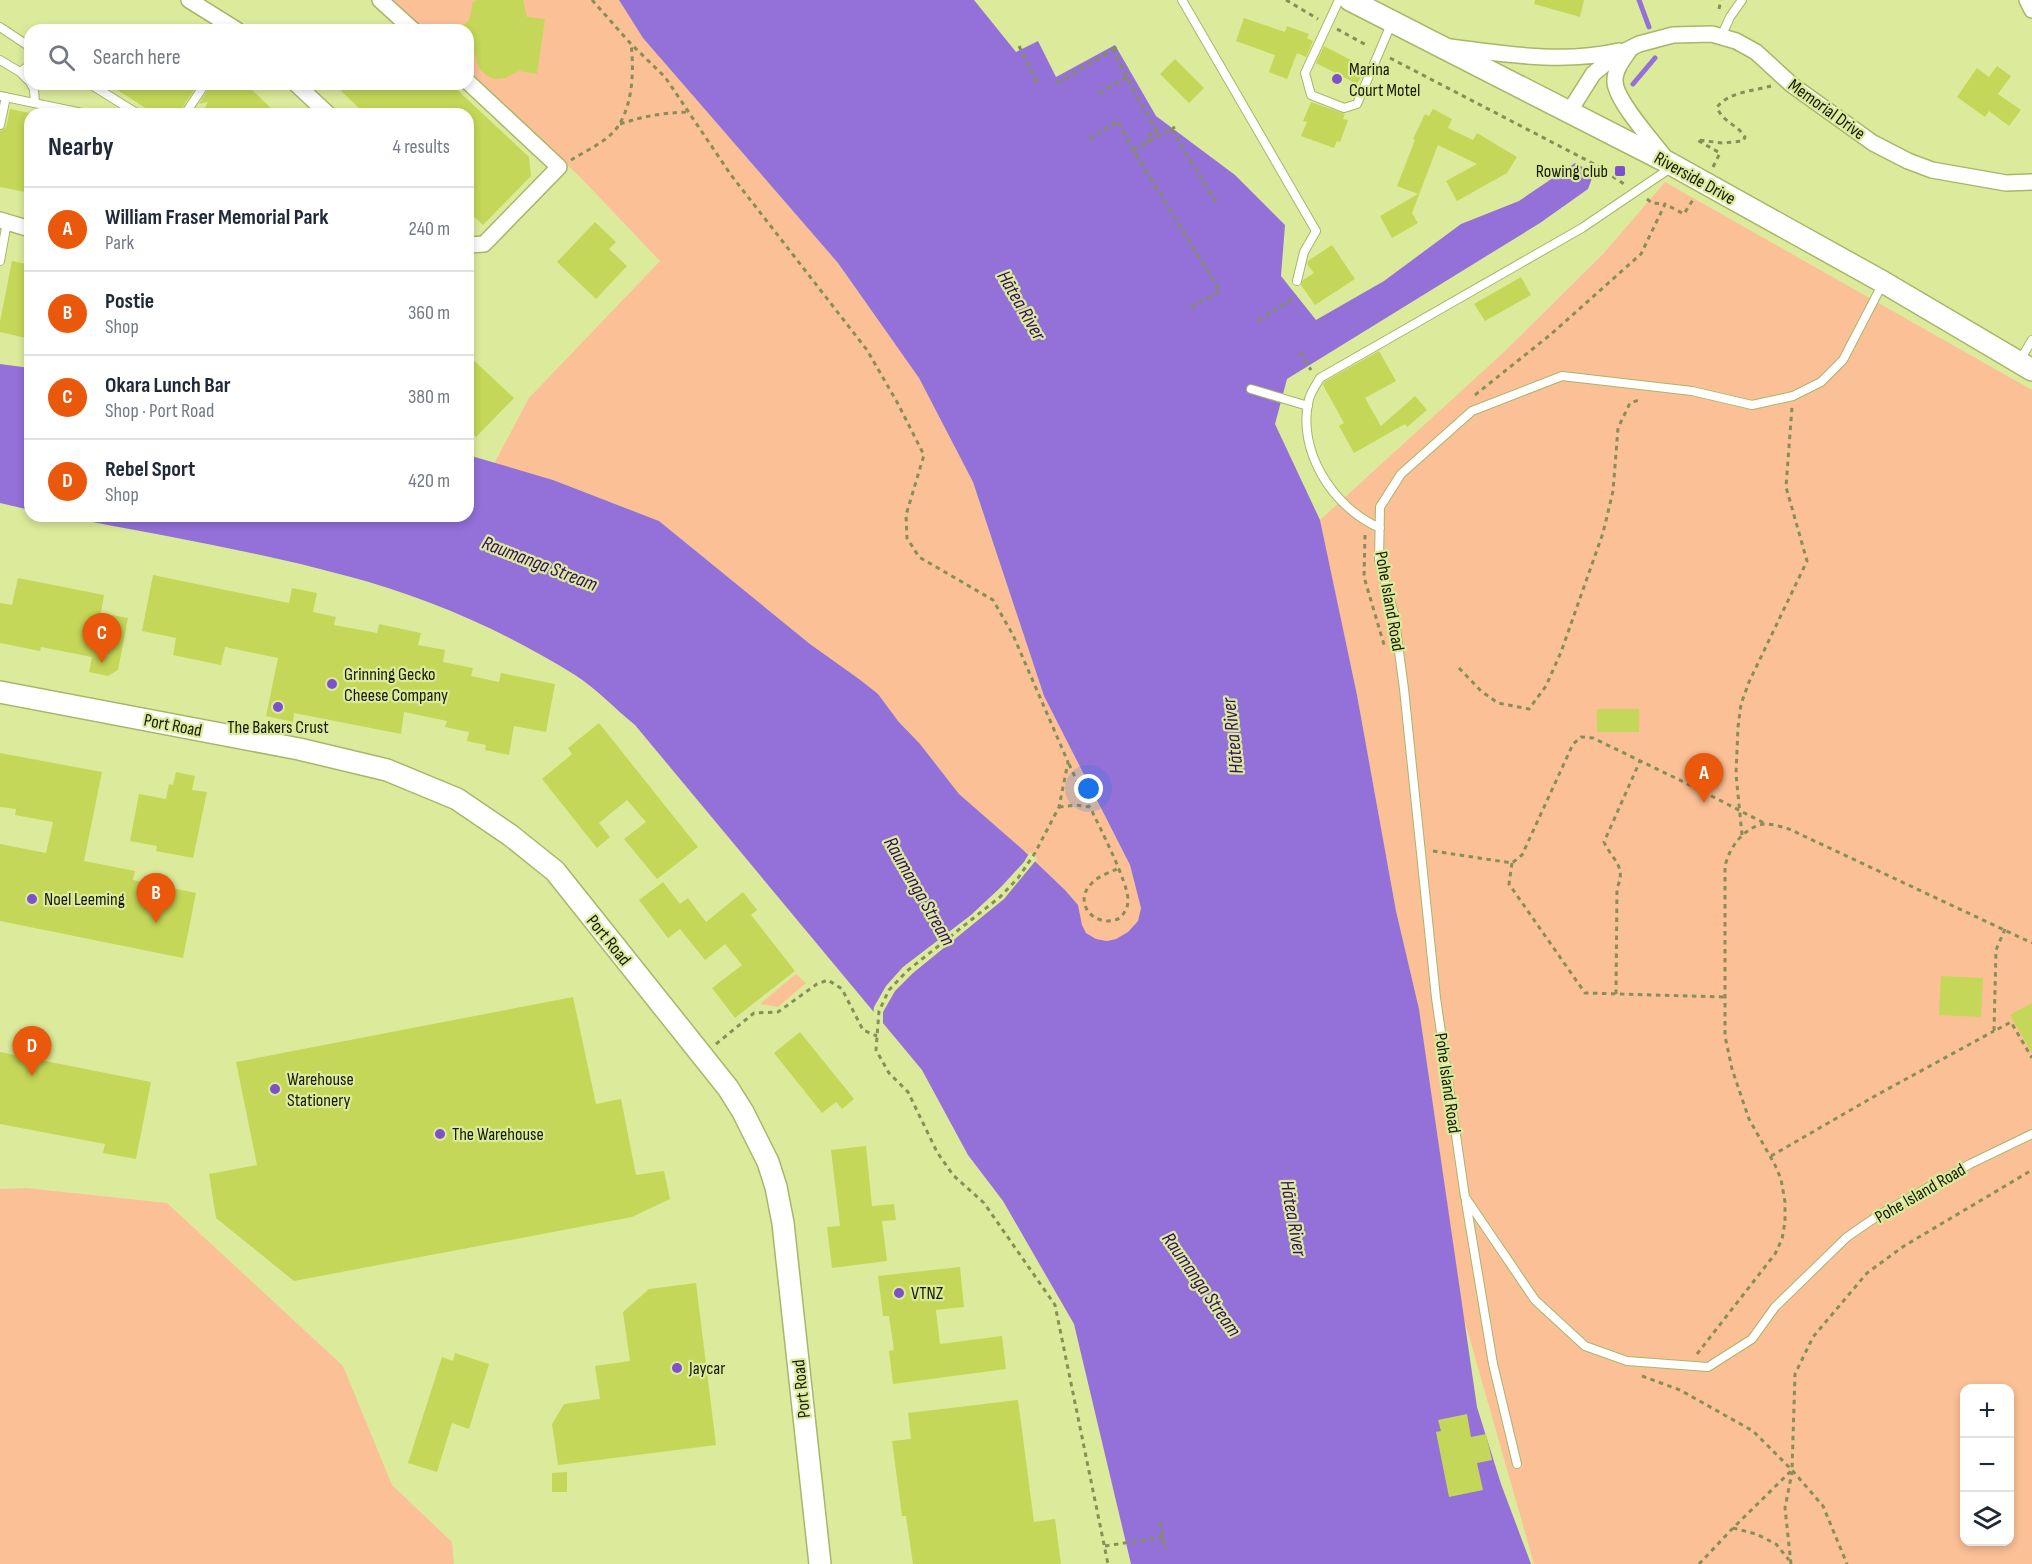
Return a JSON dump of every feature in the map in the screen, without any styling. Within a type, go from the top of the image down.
[{"type":"main road","name":"Riverside Drive","points":[[1350,0],[1672,164],[1883,282],[2025,366]]},
{"type":"main road","name":"Port Road","points":[[0,692],[387,770],[457,799],[510,835],[555,871],[728,1088],[768,1162],[776,1187],[788,1258],[820,1564]]},
{"type":"street","points":[[189,0],[227,24]]},
{"type":"street","points":[[380,0],[406,24]]},
{"type":"street","points":[[2027,0],[2032,10]]},
{"type":"street","name":"Memorial Drive","points":[[1569,112],[1593,74],[1613,57],[1639,44],[1672,35],[1712,34],[1736,41],[1756,52],[1788,82],[1873,143],[1908,161],[1942,172],[2006,183],[2032,182]]},
{"type":"street","name":"Memorial Drive","points":[[1438,45],[1532,57],[1561,58],[1603,55],[1631,48]]},
{"type":"street","points":[[1631,48],[1617,72],[1615,81],[1618,95],[1672,164]]},
{"type":"street","points":[[474,88],[559,167],[484,244],[474,245]]},
{"type":"street","points":[[303,90],[322,108]]},
{"type":"street","points":[[3,221],[24,227]]},
{"type":"lane","points":[[1182,0],[1316,231],[1304,252],[1297,281]]},
{"type":"lane","points":[[1339,0],[1305,73],[1311,94],[1344,108],[1358,104],[1392,21]]},
{"type":"lane","points":[[1721,37],[1730,17],[1742,0]]},
{"type":"lane","points":[[0,27],[24,42]]},
{"type":"lane","points":[[0,60],[24,76]]},
{"type":"lane","points":[[20,72],[24,69]]},
{"type":"lane","points":[[34,90],[35,103]]},
{"type":"lane","points":[[100,90],[128,108]]},
{"type":"lane","points":[[189,108],[200,90]]},
{"type":"lane","points":[[0,125],[3,96],[59,108]]},
{"type":"lane","points":[[1380,528],[1367,523],[1344,505],[1320,472],[1310,444],[1306,416],[1310,396],[1320,378],[1582,228],[1672,164]]},
{"type":"lane","points":[[0,261],[3,221]]},
{"type":"lane","name":"Pohe Island Road","points":[[1517,1464],[1493,1364],[1465,1197],[1436,998],[1404,689],[1394,615],[1379,560],[1380,507],[1401,474],[1473,411],[1562,376],[1692,391],[1752,405],[1792,396],[1821,382],[1843,360],[1883,282]]},
{"type":"lane","points":[[2025,366],[2032,340]]},
{"type":"lane","points":[[1251,389],[1308,406]]},
{"type":"lane","name":"Pohe Island Road","points":[[1465,1197],[1534,1300],[1585,1346],[1627,1361],[1708,1367],[1752,1339],[1776,1307],[1847,1237],[1879,1215],[1970,1164],[2032,1134]]},
{"type":"path","points":[[592,0],[631,44],[665,76],[744,192],[867,350],[924,455],[906,515],[907,538],[919,557],[993,600],[1013,635],[1126,889],[1127,906],[1120,918],[1115,921],[1099,920],[1087,910],[1084,903],[1087,890],[1096,879],[1117,869]]},
{"type":"path","points":[[1286,0],[1379,52],[1594,164],[1652,202],[1665,204],[1684,214],[1720,153],[1697,140],[1723,143],[1743,141],[1745,137],[1742,132],[1720,116],[1717,107],[1723,100],[1735,95],[1788,82]]},
{"type":"path","points":[[620,124],[632,81],[631,44]]},
{"type":"path","points":[[1057,83],[1119,45]]},
{"type":"path","points":[[1019,46],[1038,84]]},
{"type":"path","points":[[1113,50],[1157,130],[1148,135],[1148,142]]},
{"type":"path","points":[[1100,93],[1127,77]]},
{"type":"path","points":[[559,167],[603,141],[620,124],[663,112],[688,112]]},
{"type":"path","points":[[1089,139],[1118,121],[1133,150],[1220,291],[1189,308]]},
{"type":"path","points":[[1133,150],[1173,128],[1217,204]]},
{"type":"path","points":[[1468,401],[1550,335],[1641,254],[1665,204]]},
{"type":"path","points":[[1258,321],[1296,296]]},
{"type":"path","points":[[1300,352],[1313,374]]},
{"type":"path","points":[[1459,668],[1480,691],[1498,703],[1529,709],[1546,686],[1561,652],[1603,533],[1613,491],[1618,428],[1630,403],[1672,389]]},
{"type":"path","points":[[1742,837],[1736,774],[1741,705],[1749,682],[1807,561],[1786,487],[1792,396]]},
{"type":"path","points":[[1367,523],[1364,577],[1387,656]]},
{"type":"path","points":[[1725,997],[1585,993],[1509,884],[1512,863],[1522,855],[1573,744],[1581,737],[1593,738],[1766,824],[1790,829],[2032,942]]},
{"type":"path","points":[[1616,994],[1617,888],[1622,878],[1618,862],[1604,842],[1640,760]]},
{"type":"path","points":[[1068,762],[1059,807],[1018,878],[1000,897],[907,971],[890,990],[879,1011],[876,1050],[889,1074],[908,1092],[937,1152],[953,1175],[984,1203],[1055,1305],[1108,1564]]},
{"type":"path","points":[[1059,807],[1076,805],[1090,807]]},
{"type":"path","points":[[1670,1386],[1776,1254],[1785,1222],[1785,1202],[1781,1179],[1749,1119],[1732,1069],[1725,1036],[1725,867],[1727,858],[1742,837],[1752,828],[1766,824]]},
{"type":"path","points":[[1421,849],[1512,863]]},
{"type":"path","points":[[1994,1031],[1996,950],[2005,930]]},
{"type":"path","points":[[702,1055],[754,1012],[778,1012],[817,984],[828,980],[842,989],[863,1030],[877,1036]]},
{"type":"path","points":[[1770,1157],[1875,1096],[2011,1022],[2032,1058]]},
{"type":"path","points":[[1791,1563],[1785,1508],[1792,1470],[1795,1374],[1813,1336],[1867,1273],[1904,1246],[2032,1170]]},
{"type":"path","points":[[1640,1375],[1680,1390],[1753,1431],[1792,1470],[1823,1506],[1847,1564]]},
{"type":"path","points":[[1699,1564],[1792,1470]]},
{"type":"path","points":[[1160,1522],[1166,1550]]},
{"type":"path","points":[[1733,1528],[1756,1534],[1776,1544],[1791,1563]]},
{"type":"path","points":[[1105,1546],[1163,1537]]},
{"type":"shaded area","points":[[393,0],[619,0],[643,38],[838,263],[919,378],[973,482],[1044,696],[1130,865],[1141,908],[1138,921],[1128,932],[1107,941],[1096,939],[1086,933],[1078,905],[1065,890],[959,794],[920,744],[859,679],[810,644],[659,521],[553,480],[494,464],[529,398],[660,261],[581,178],[474,77],[474,24],[419,24]]},
{"type":"shaded area","points":[[1665,182],[2032,390],[2032,1564],[1534,1564],[1463,1315],[1419,1009],[1396,911],[1357,695],[1320,520],[1504,352],[1603,254]]},
{"type":"shaded area","points":[[796,974],[806,983],[778,1007],[760,1004]]},
{"type":"shaded area","points":[[26,1188],[167,1203],[343,1366],[392,1485],[452,1542],[454,1564],[0,1564],[0,1189]]},
{"type":"water","points":[[619,0],[974,0],[1016,52],[1038,41],[1056,77],[1115,45],[1156,116],[1235,175],[1285,225],[1281,276],[1316,320],[1384,281],[1461,224],[1519,201],[1575,163],[1594,173],[1588,189],[1540,223],[1287,379],[1275,424],[1320,520],[1357,695],[1396,911],[1419,1009],[1477,1407],[1501,1484],[1531,1564],[1131,1564],[1074,1324],[1003,1201],[968,1155],[922,1070],[635,725],[583,681],[548,659],[465,617],[407,594],[276,558],[94,522],[474,522],[474,457],[553,480],[659,521],[810,644],[878,694],[959,794],[1065,890],[1078,905],[1086,933],[1096,939],[1107,941],[1128,932],[1138,921],[1141,908],[1130,865],[1044,696],[973,482],[919,378],[838,263],[643,38]]},
{"type":"water","points":[[0,364],[24,367],[24,509],[0,503]]},
{"type":"pier","points":[[1030,852],[1037,859],[1004,899],[913,973],[895,991],[883,1012],[883,1028],[873,1016],[874,1007],[886,986],[903,967],[971,915],[1001,887]]},
{"type":"building","points":[[523,0],[527,17],[545,19],[537,74],[519,71],[505,78],[494,79],[479,68],[474,52],[474,24],[465,24],[469,20],[473,2]]},
{"type":"building","points":[[1535,0],[1584,0],[1580,17],[1534,4]]},
{"type":"building","points":[[1244,18],[1285,32],[1287,26],[1309,34],[1307,38],[1313,41],[1306,57],[1297,53],[1287,79],[1269,72],[1275,55],[1236,41]]},
{"type":"building","points":[[1324,46],[1366,68],[1357,84],[1316,63]]},
{"type":"building","points":[[1175,59],[1204,88],[1189,103],[1160,74]]},
{"type":"building","points":[[1997,66],[2011,76],[1998,94],[2021,110],[2009,126],[1989,111],[1985,117],[1957,97],[1977,68],[1989,77]]},
{"type":"building","points":[[117,90],[194,90],[182,108],[146,108]]},
{"type":"building","points":[[207,90],[252,90],[271,108],[204,108],[208,102],[199,104]]},
{"type":"building","points":[[340,90],[457,90],[529,157],[531,176],[483,225],[474,217],[474,108],[359,108]]},
{"type":"building","points":[[1311,102],[1345,114],[1343,119],[1348,120],[1340,142],[1337,141],[1334,148],[1301,136],[1307,122],[1303,121]]},
{"type":"building","points":[[10,109],[24,112],[24,192],[0,187],[0,131],[6,127]]},
{"type":"building","points":[[1433,109],[1452,119],[1448,128],[1473,140],[1477,133],[1517,157],[1507,173],[1457,201],[1446,181],[1477,164],[1438,145],[1412,213],[1418,223],[1392,238],[1380,216],[1418,194],[1397,186],[1415,140],[1413,139],[1425,114],[1429,116]]},
{"type":"building","points":[[595,222],[616,242],[609,249],[627,266],[596,299],[557,262]]},
{"type":"building","points":[[1332,245],[1355,279],[1315,305],[1301,285],[1303,280],[1314,273],[1307,264],[1308,261]]},
{"type":"building","points":[[12,261],[24,264],[24,338],[0,332]]},
{"type":"building","points":[[1521,277],[1531,295],[1485,321],[1474,304]]},
{"type":"building","points":[[1379,351],[1396,381],[1365,398],[1381,426],[1415,396],[1427,410],[1407,427],[1405,424],[1354,453],[1339,426],[1344,423],[1323,385],[1324,382]]},
{"type":"building","points":[[474,361],[514,398],[476,437],[474,435]]},
{"type":"building","points":[[153,575],[289,603],[292,588],[317,593],[313,612],[336,617],[334,625],[377,633],[379,624],[421,633],[418,645],[445,650],[443,662],[473,668],[471,676],[499,682],[501,673],[555,684],[546,732],[514,726],[509,755],[485,750],[486,745],[467,741],[469,732],[445,727],[447,721],[404,712],[401,734],[294,713],[293,722],[266,716],[278,658],[225,647],[221,665],[173,655],[176,638],[142,631]]},
{"type":"building","points":[[18,578],[104,595],[101,613],[128,618],[118,670],[108,676],[89,672],[92,657],[41,647],[40,651],[0,643],[0,603],[12,605]]},
{"type":"building","points":[[1597,709],[1639,709],[1639,732],[1597,732]]},
{"type":"building","points":[[599,723],[698,847],[657,879],[624,839],[646,822],[627,800],[599,823],[610,837],[597,848],[542,779],[572,754],[568,748]]},
{"type":"building","points":[[0,753],[102,772],[84,861],[135,871],[133,880],[196,893],[183,958],[0,921],[0,844],[46,853],[53,822],[15,815],[16,809],[0,807]]},
{"type":"building","points":[[176,772],[195,776],[192,790],[207,792],[193,858],[156,851],[157,846],[130,841],[139,794],[166,799],[169,784],[173,785]]},
{"type":"building","points":[[663,882],[680,904],[688,898],[706,922],[743,892],[757,910],[751,915],[795,971],[735,1018],[712,988],[742,965],[725,944],[705,960],[680,929],[668,938],[639,900]]},
{"type":"building","points":[[1941,976],[1983,978],[1981,1017],[1939,1015]]},
{"type":"building","name":"The Warehouse","points":[[573,997],[596,1104],[621,1099],[636,1175],[664,1171],[670,1199],[632,1217],[294,1281],[216,1218],[209,1174],[257,1165],[236,1062]]},
{"type":"building","points":[[2032,1003],[2032,1053],[2010,1015]]},
{"type":"building","points":[[800,1032],[854,1099],[842,1109],[836,1102],[822,1113],[774,1053]]},
{"type":"building","points":[[0,1052],[151,1082],[136,1159],[103,1153],[105,1144],[0,1124]]},
{"type":"building","points":[[866,1146],[872,1206],[894,1204],[896,1220],[882,1221],[887,1261],[832,1268],[827,1227],[840,1226],[831,1150]]},
{"type":"building","points":[[960,1267],[964,1307],[936,1310],[940,1344],[1002,1336],[1006,1369],[893,1384],[889,1351],[894,1350],[889,1316],[883,1316],[878,1276]]},
{"type":"building","points":[[696,1283],[716,1445],[558,1465],[552,1424],[564,1404],[600,1399],[595,1366],[630,1361],[623,1312],[649,1289]]},
{"type":"building","points":[[455,1353],[489,1364],[469,1429],[452,1423],[437,1472],[408,1463],[442,1357],[453,1361]]},
{"type":"building","points":[[1018,1400],[1034,1522],[1055,1519],[1061,1564],[913,1564],[906,1516],[902,1516],[892,1441],[911,1439],[908,1413]]},
{"type":"building","points":[[1467,1414],[1471,1437],[1486,1434],[1492,1460],[1477,1463],[1483,1490],[1449,1497],[1436,1432],[1441,1431],[1438,1420]]},
{"type":"building","points":[[567,1472],[567,1492],[552,1492],[552,1473]]},
{"type":"waterway","points":[[1639,0],[1649,27]]},
{"type":"waterway","points":[[1633,84],[1655,58]]},
{"type":"place","name":"Marina Court Motel","points":[[1337,79]]},
{"type":"place","name":"Rowing club","points":[[1620,171]]},
{"type":"place","name":"Okara Lunch Bar","points":[[102,663]]},
{"type":"place","name":"Grinning Gecko Cheese Company","points":[[332,684]]},
{"type":"place","name":"The Bakers Crust","points":[[278,707]]},
{"type":"place","name":"William Fraser Memorial Park","points":[[1704,803]]},
{"type":"place","name":"Noel Leeming","points":[[32,899]]},
{"type":"place","name":"Postie","points":[[156,923]]},
{"type":"place","name":"Rebel Sport","points":[[32,1076]]},
{"type":"place","name":"Warehouse Stationery","points":[[275,1089]]},
{"type":"place","name":"The Warehouse","points":[[440,1134]]},
{"type":"place","name":"VTNZ","points":[[899,1293]]},
{"type":"place","name":"Jaycar","points":[[677,1368]]},
{"type":"water label","name":"Hātea River","points":[[1022,305]]},
{"type":"water label","name":"Raumanga Stream","points":[[540,563]]},
{"type":"water label","name":"Hātea River","points":[[1232,736]]},
{"type":"water label","name":"Raumanga Stream","points":[[920,891]]},
{"type":"water label","name":"Hātea River","points":[[1294,1218]]},
{"type":"water label","name":"Raumanga Stream","points":[[1202,1284]]}]
